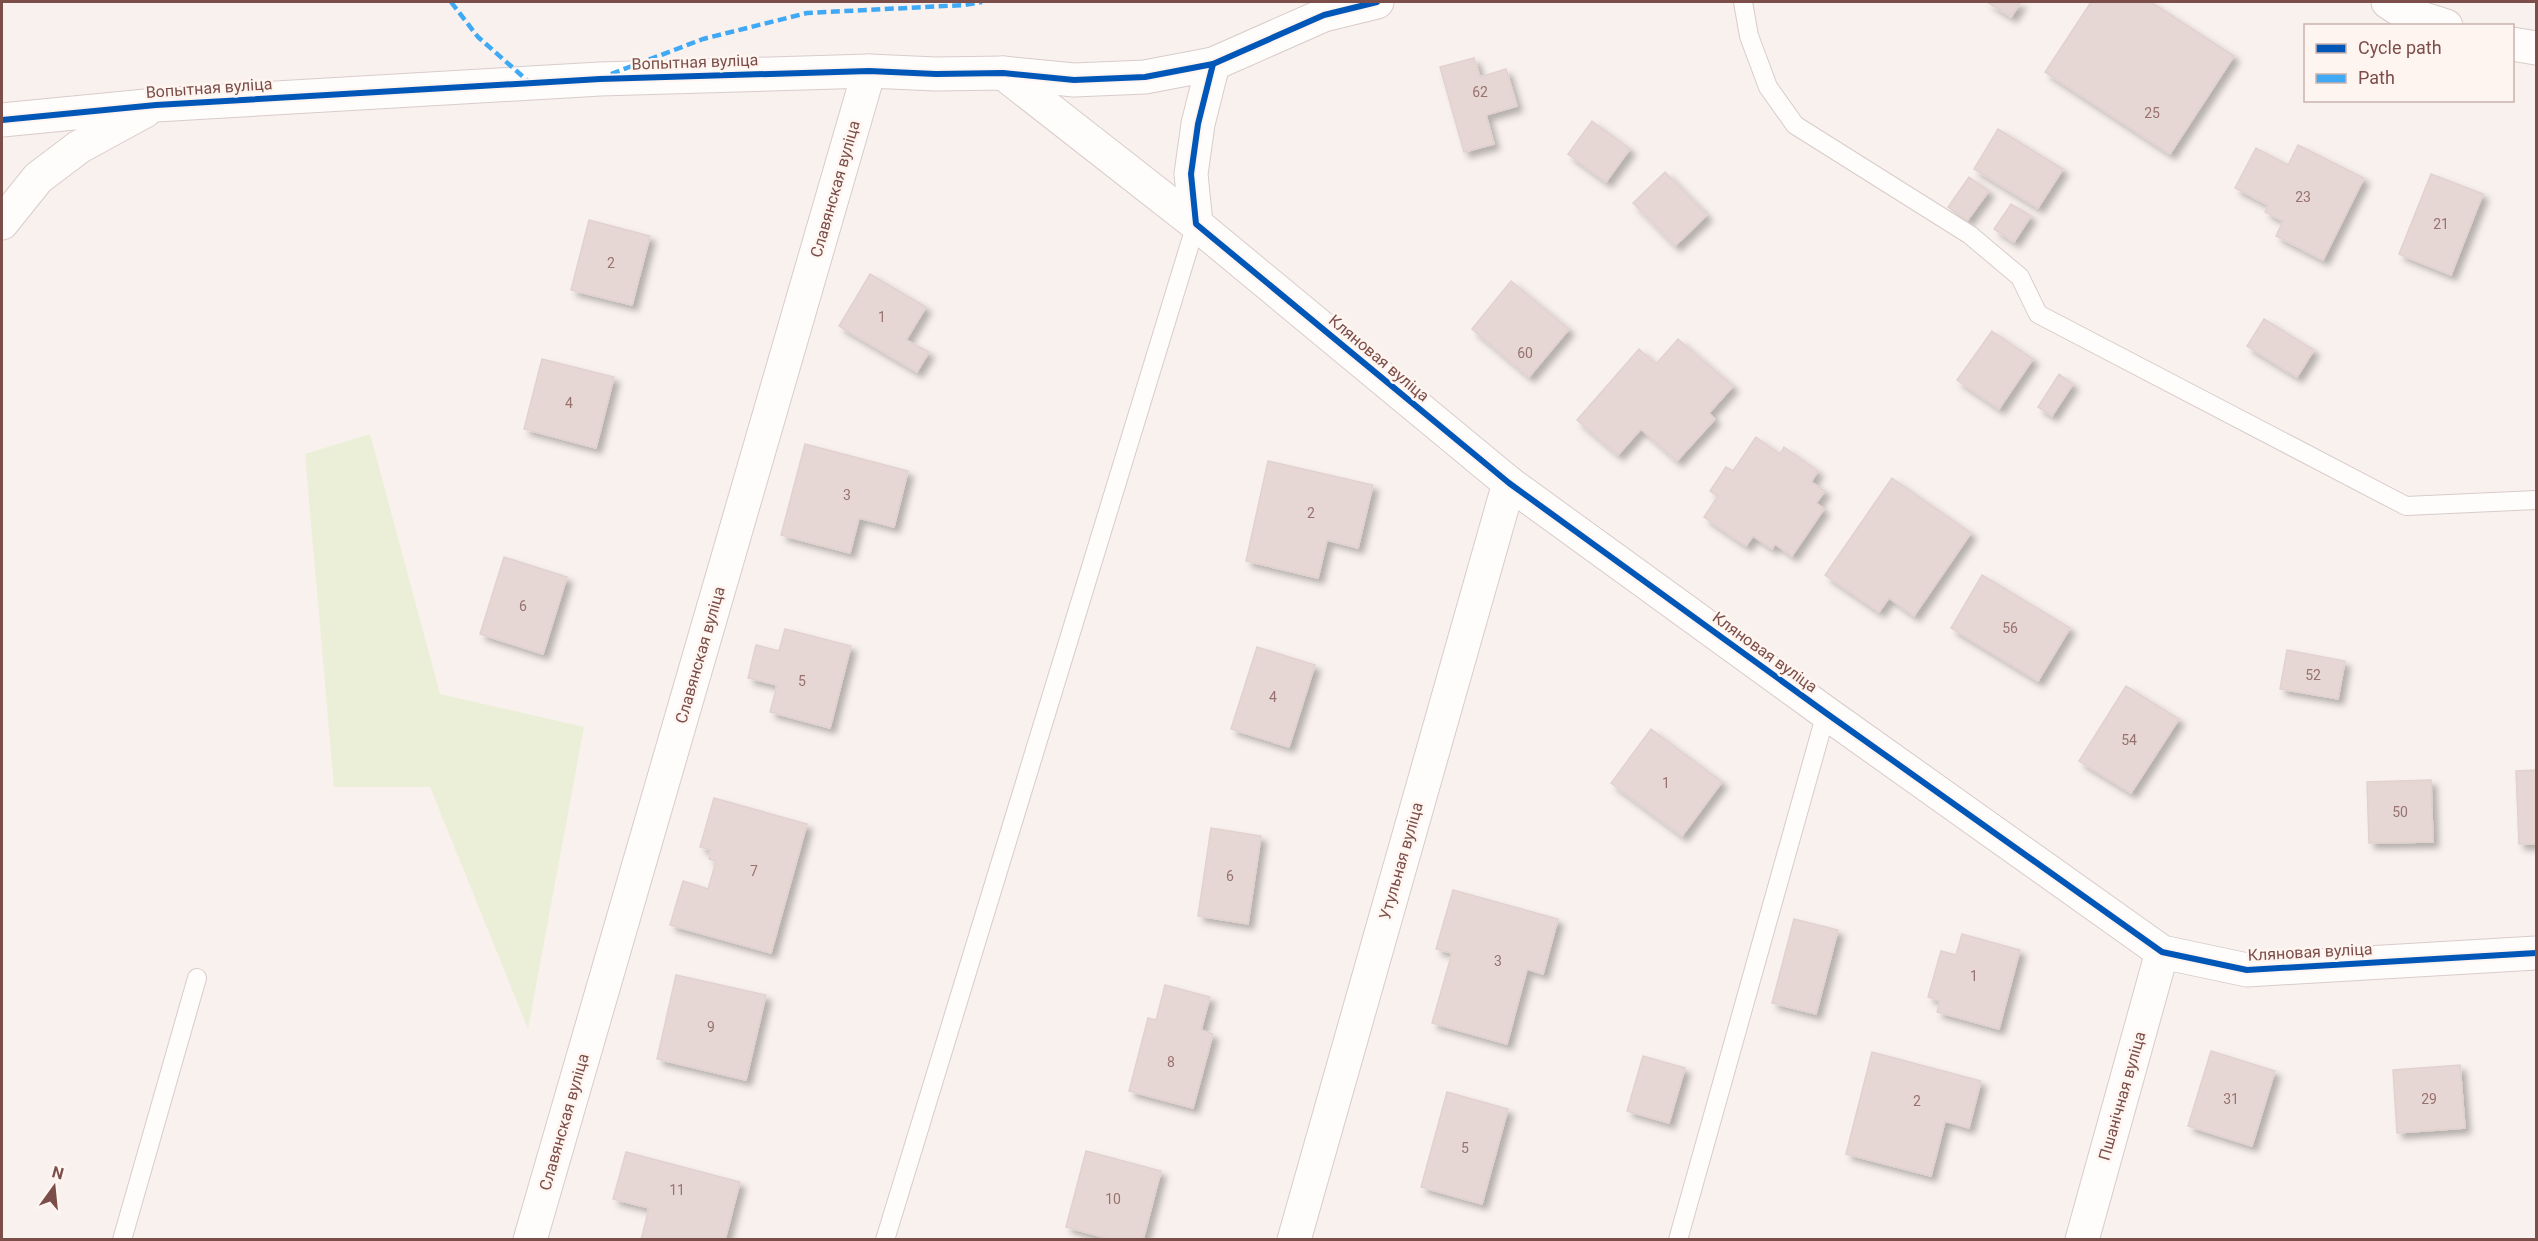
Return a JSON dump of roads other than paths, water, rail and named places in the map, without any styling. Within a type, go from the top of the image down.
[{"type":"street","name":"Вопытная вуліца","points":[[2,120],[156,105],[600,79],[869,71],[936,74],[1003,73],[1074,80],[1145,77],[1213,64],[1323,15],[1377,2]]},
{"type":"street","points":[[2388,2],[2405,13],[2440,24]]},
{"type":"street","points":[[2514,44],[2536,48]]},
{"type":"street","points":[[1196,224],[1191,174],[1198,124],[1213,64]]},
{"type":"street","name":"Славянская вуліца","points":[[530,1239],[869,71]]},
{"type":"street","name":"Кляновая вуліца","points":[[1003,73],[1196,224],[1509,483],[1826,713],[2162,952],[2247,970],[2536,953]]},
{"type":"street","points":[[2,223],[38,178],[80,147],[156,105]]},
{"type":"street","name":"Утульная вуліца","points":[[1294,1239],[1509,483]]},
{"type":"street","name":"Пшанічная вуліца","points":[[2082,1239],[2162,952]]},
{"type":"lane","points":[[1743,2],[1749,36],[1768,87],[1795,125],[1970,235],[2020,277],[2038,314],[2406,506],[2536,500]]},
{"type":"lane","points":[[885,1239],[1196,224]]},
{"type":"lane","points":[[1678,1239],[1826,713]]},
{"type":"lane","points":[[122,1239],[197,978]]}]
